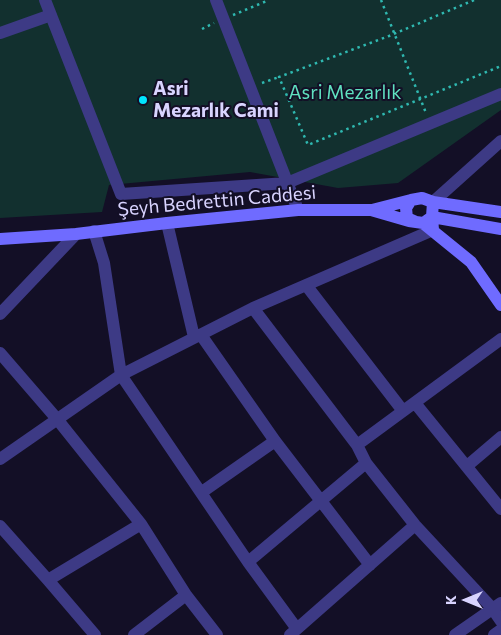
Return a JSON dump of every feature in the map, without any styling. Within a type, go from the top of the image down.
[{"type":"main road","points":[[371,210],[422,198],[433,202],[501,212]]},
{"type":"main road","points":[[411,200],[406,208],[407,218],[426,223],[501,229]]},
{"type":"main road","points":[[426,223],[433,202]]},
{"type":"main road","name":"Şeyh Bedrettin Caddesi","points":[[0,239],[76,234],[298,210],[371,210],[426,223],[471,262],[501,305]]},
{"type":"street","points":[[45,0],[121,194],[287,183],[501,94]]},
{"type":"street","points":[[216,0],[298,210]]},
{"type":"street","points":[[0,33],[51,15]]},
{"type":"street","points":[[433,202],[501,141]]},
{"type":"street","points":[[167,223],[198,336],[320,502],[370,565]]},
{"type":"street","points":[[0,459],[121,374],[253,308],[306,285],[426,223]]},
{"type":"street","points":[[94,231],[104,263],[121,374],[202,492],[293,632],[415,525]]},
{"type":"street","points":[[0,314],[76,234]]},
{"type":"street","points":[[306,285],[403,411]]},
{"type":"street","points":[[253,308],[358,445],[366,463],[415,525],[496,605],[501,622]]},
{"type":"street","points":[[358,445],[501,339]]},
{"type":"street","points":[[0,353],[141,524],[186,595],[217,635]]},
{"type":"street","points":[[415,403],[501,509]]},
{"type":"street","points":[[467,466],[501,437]]},
{"type":"street","points":[[202,492],[275,441]]},
{"type":"street","points":[[248,562],[366,463]]},
{"type":"street","points":[[48,580],[141,524]]},
{"type":"street","points":[[0,528],[95,635]]},
{"type":"street","points":[[134,635],[186,595]]},
{"type":"street","points":[[455,635],[496,605]]},
{"type":"street","points":[[494,635],[501,630]]},
{"type":"path","points":[[381,0],[430,124]]},
{"type":"path","points":[[250,87],[394,34],[474,0]]},
{"type":"path","points":[[279,77],[308,145],[501,66]]},
{"type":"green space","name":"Asri Mezarlık","points":[[0,0],[501,0],[501,110],[398,183],[338,188],[250,172],[109,185],[102,212],[0,218]]},
{"type":"place","name":"Asri Mezarlık Cami","points":[[143,100]]}]
